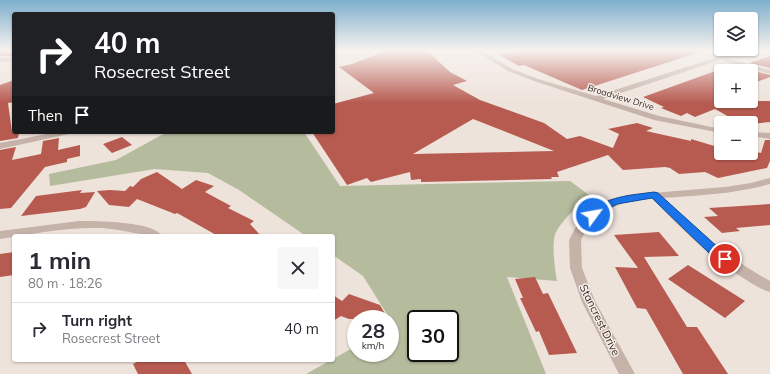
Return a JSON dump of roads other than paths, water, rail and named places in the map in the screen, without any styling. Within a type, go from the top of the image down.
[{"type":"street","name":"Broadview Drive","points":[[508,67],[524,76],[657,118],[714,130]]},
{"type":"street","points":[[595,99],[690,67]]},
{"type":"street","points":[[753,67],[770,72]]},
{"type":"street","points":[[0,146],[59,134]]},
{"type":"street","points":[[758,135],[770,136]]},
{"type":"street","name":"Stancrest Drive","points":[[627,374],[589,302],[576,268],[575,240],[584,222],[602,208],[627,198],[725,190],[752,186],[770,181]]},
{"type":"street","points":[[654,195],[713,250],[750,277],[770,287]]},
{"type":"street","points":[[0,235],[98,224],[145,230],[152,234]]}]
